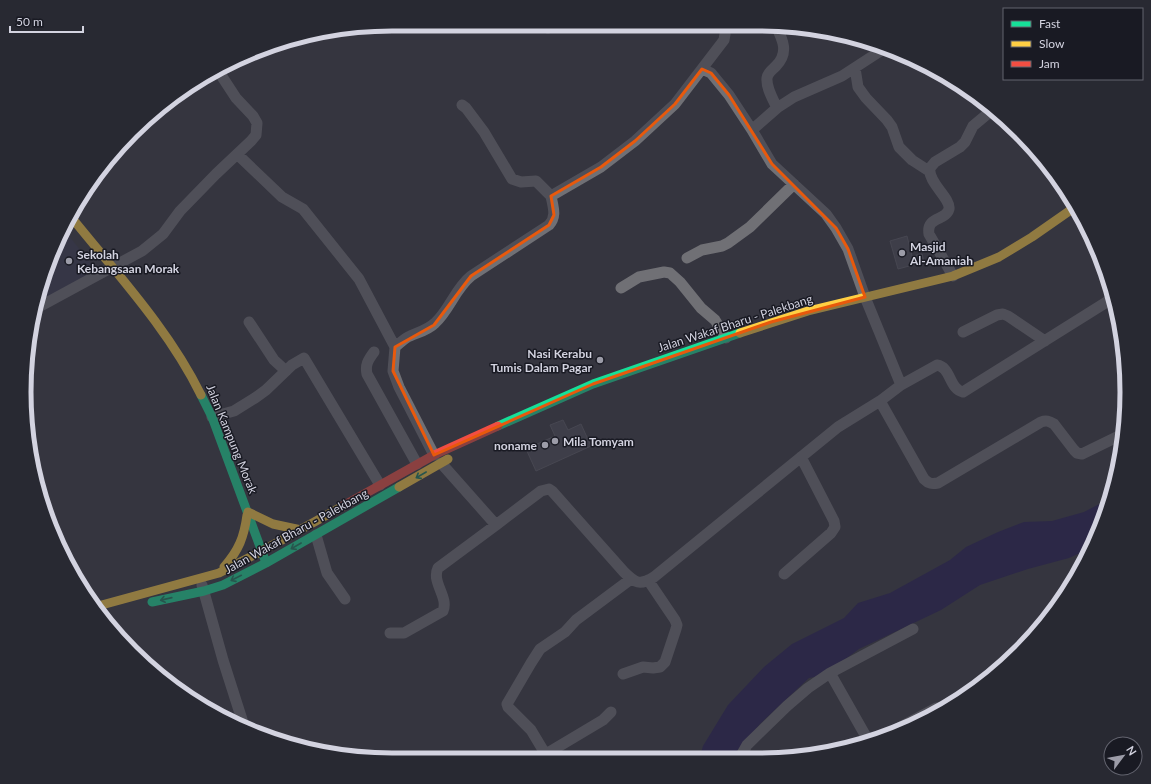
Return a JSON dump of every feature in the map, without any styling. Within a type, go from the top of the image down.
[{"type":"main road","name":"Jalan Wakaf Bharu - Palekbang","points":[[101,606],[155,602],[204,591],[223,585],[316,535],[438,459],[488,430],[593,384],[771,322],[865,297],[953,276],[1003,254],[1031,238],[1071,210]]},
{"type":"main road","name":"Jalan Kampung Morak","points":[[74,220],[180,354],[212,417],[266,563]]},
{"type":"main road","name":"Jalan Wakaf Bharu - Palekbang","points":[[101,605],[219,573],[301,530],[417,464],[438,459]]},
{"type":"main road","points":[[219,573],[235,556],[245,535],[248,512],[264,521],[282,527],[301,530]]},
{"type":"street","points":[[551,196],[601,167],[635,141],[675,104],[724,40],[725,31]]},
{"type":"street","points":[[777,108],[769,90],[767,80],[768,73],[780,62],[784,51],[783,40],[779,32]]},
{"type":"street","points":[[752,130],[777,108],[794,97],[842,76],[880,52]]},
{"type":"street","points":[[855,68],[858,86],[866,98],[888,120],[899,147],[912,160],[929,171]]},
{"type":"street","points":[[702,69],[711,73],[729,95],[772,164],[826,214],[836,228],[848,249],[865,297],[901,384]]},
{"type":"street","points":[[42,305],[142,251],[163,234],[180,211],[256,135],[257,123],[253,116],[236,98],[220,74]]},
{"type":"street","points":[[395,347],[409,336],[427,329],[434,324],[445,312],[460,287],[470,276],[549,225],[552,222],[554,215],[551,196],[536,181],[521,182],[512,179],[484,132],[466,108],[462,105]]},
{"type":"street","points":[[953,276],[929,234],[928,229],[930,224],[947,213],[949,208],[947,202],[930,176],[929,171],[935,162],[960,147],[965,142],[973,126],[988,113]]},
{"type":"street","points":[[237,154],[282,197],[303,209],[359,279],[395,347],[393,371],[399,388],[438,459],[496,526]]},
{"type":"street","points":[[687,258],[702,250],[722,246],[750,228],[794,184]]},
{"type":"street","points":[[621,288],[639,277],[664,272],[670,273],[680,282],[701,308],[715,320],[726,338]]},
{"type":"street","points":[[390,632],[404,633],[443,611],[445,604],[436,575],[438,568],[541,491],[549,489],[552,491],[631,579],[638,582],[648,580],[838,427],[880,401],[901,384],[936,365],[940,365],[944,368],[958,391],[963,392],[1108,301]]},
{"type":"street","points":[[963,332],[997,315],[1003,314],[1045,341]]},
{"type":"street","points":[[249,322],[274,360],[286,371]]},
{"type":"street","points":[[374,352],[368,360],[366,368],[367,374],[417,464]]},
{"type":"street","points":[[212,417],[234,411],[243,406],[266,390],[292,365],[304,358],[380,485]]},
{"type":"street","points":[[880,401],[924,479],[928,483],[933,484],[938,483],[1045,420],[1054,424],[1077,453],[1082,454],[1117,437]]},
{"type":"street","points":[[784,574],[831,533],[835,527],[834,521],[800,457]]},
{"type":"street","points":[[316,535],[327,573],[345,599]]},
{"type":"street","points":[[200,579],[242,721]]},
{"type":"street","points":[[545,753],[531,730],[508,708],[507,704],[540,649],[565,632],[576,620],[631,579]]},
{"type":"street","points":[[623,674],[643,667],[660,667],[665,662],[676,630],[677,625],[675,620],[648,580]]},
{"type":"street","points":[[743,753],[747,745],[787,706],[830,673],[913,629]]},
{"type":"street","points":[[830,673],[866,737]]},
{"type":"street","points":[[553,753],[603,720],[611,712]]},
{"type":"highlighted area","points":[[702,69],[711,73],[729,95],[772,164],[836,228],[848,249],[865,297],[771,322],[593,384],[434,455],[393,371],[395,347],[434,325],[471,276],[549,225],[554,215],[551,196],[601,167],[635,141],[675,104]]},
{"type":"shaded area","name":"Sekolah Kebangsaan Morak","points":[[67,234],[97,271],[43,300],[58,254]]},
{"type":"shaded area","points":[[1103,502],[1083,552],[1069,558],[1028,569],[980,585],[941,610],[859,649],[824,675],[809,678],[760,724],[744,744],[734,753],[701,753],[703,746],[728,705],[764,667],[792,644],[844,618],[858,603],[890,593],[950,560],[966,547],[998,532],[1024,522],[1052,521],[1084,512]]},
{"type":"building","points":[[1057,189],[1065,201],[1063,202],[1056,190]]},
{"type":"building","name":"Masjid Al-Amaniah","points":[[907,236],[912,256],[922,254],[924,262],[898,269],[890,241]]},
{"type":"building","points":[[563,420],[568,430],[581,424],[591,446],[536,471],[526,449],[555,436],[550,425]]},
{"type":"traffic: fast","points":[[498,426],[593,384],[740,333]]},
{"type":"traffic: fast","points":[[201,395],[212,417],[265,560]]},
{"type":"traffic: fast","points":[[152,602],[204,591],[223,585],[266,563],[399,487]]},
{"type":"traffic: slow","points":[[740,333],[808,311],[953,276],[999,257],[1032,237],[1071,210]]},
{"type":"traffic: slow","points":[[74,220],[158,325],[174,348],[201,395]]},
{"type":"traffic: slow","points":[[399,487],[448,459]]},
{"type":"traffic: slow","points":[[101,605],[219,573],[343,506]]},
{"type":"traffic: slow","points":[[248,512],[273,524],[301,530]]},
{"type":"traffic: slow","points":[[224,567],[234,555],[240,543],[247,515]]},
{"type":"traffic: jam","points":[[343,506],[434,455],[498,426]]},
{"type":"place","name":"Masjid Al-Amaniah","points":[[902,253]]},
{"type":"place","name":"Sekolah Kebangsaan Morak","points":[[69,261]]},
{"type":"place","name":"Nasi Kerabu Tumis Dalam Pagar","points":[[600,360]]},
{"type":"place","name":"Mila Tomyam","points":[[555,441]]},
{"type":"place","name":"noname","points":[[545,445]]}]
